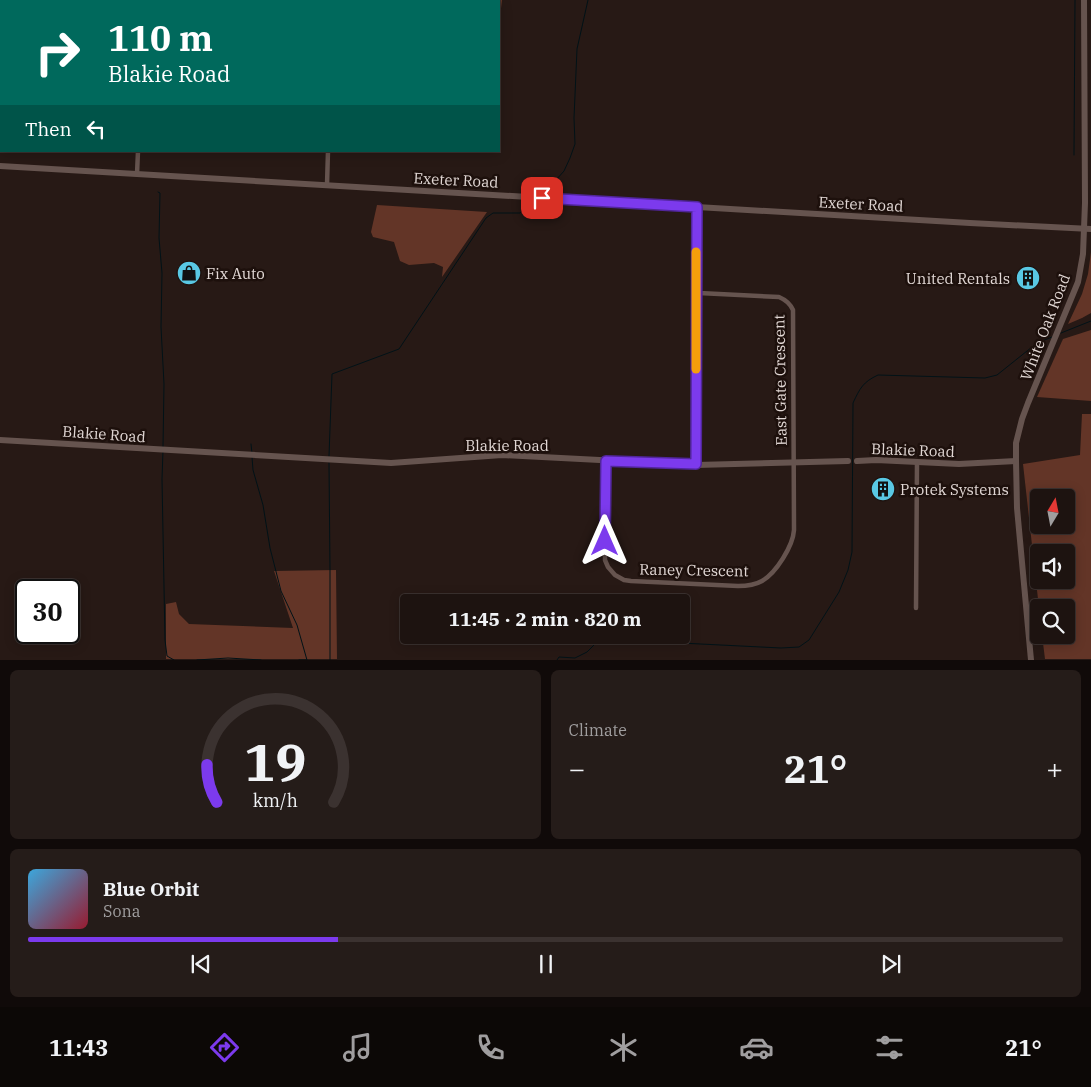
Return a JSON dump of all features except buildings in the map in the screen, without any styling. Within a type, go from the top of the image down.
[{"type":"street","name":"White Oak Road","points":[[1031,660],[1017,508],[1016,443],[1022,419],[1078,282],[1088,228],[1084,0]]},
{"type":"street","points":[[137,174],[138,152]]},
{"type":"street","points":[[327,185],[328,152]]},
{"type":"street","name":"Exeter Road","points":[[0,166],[1005,225],[1088,228]]},
{"type":"street","points":[[696,464],[697,207]]},
{"type":"street","name":"East Gate Crescent","points":[[696,292],[699,294],[779,297],[791,305],[794,313],[794,463]]},
{"type":"street","name":"Blakie Road","points":[[0,440],[391,463],[502,455],[696,464],[857,460],[959,464],[1016,461]]},
{"type":"street","name":"Raney Crescent","points":[[606,461],[606,560],[608,567],[615,575],[624,580],[631,581],[738,586],[756,583],[776,569],[792,541],[794,530],[794,463]]},
{"type":"street","points":[[916,608],[917,462]]},
{"type":"shaded area","points":[[500,0],[502,0],[500,17]]},
{"type":"shaded area","points":[[377,205],[487,212],[442,277],[443,267],[434,263],[409,265],[400,261],[394,242],[373,237],[371,232]]},
{"type":"shaded area","points":[[1091,252],[1091,313],[1068,324],[1082,294],[1088,274]]},
{"type":"shaded area","points":[[1091,330],[1091,401],[1037,397],[1063,339]]},
{"type":"shaded area","points":[[1082,414],[1091,414],[1091,659],[1045,659],[1043,644],[1075,644],[1075,599],[1038,599],[1037,589],[1075,589],[1075,544],[1032,544],[1031,534],[1075,534],[1075,489],[1030,489],[1030,527],[1023,464],[1080,455]]},
{"type":"shaded area","points":[[336,570],[337,659],[166,659],[166,604],[176,602],[179,614],[189,624],[293,628],[274,571]]},
{"type":"waterway","points":[[542,196],[554,187],[556,180],[564,171],[575,144],[574,118],[577,49],[588,0]]},
{"type":"waterway","points":[[1074,155],[1075,0]]},
{"type":"waterway","points":[[158,192],[160,193],[159,238],[162,273],[163,447]]},
{"type":"waterway","points":[[329,456],[332,374],[399,349],[486,218],[493,213],[520,213],[537,200]]},
{"type":"waterway","points":[[1061,333],[1091,321]]},
{"type":"waterway","points":[[557,660],[559,657],[575,658],[587,652],[600,639],[781,648],[799,647],[809,640],[839,592],[848,570],[852,552],[853,403],[862,386],[878,375],[985,378],[997,375],[1037,343],[1052,337]]},
{"type":"waterway","points":[[251,444],[252,453]]},
{"type":"waterway","points":[[163,451],[165,640],[167,656],[174,660]]},
{"type":"waterway","points":[[252,457],[253,470],[263,505],[270,548],[281,591],[297,625],[307,660]]},
{"type":"waterway","points":[[329,463],[330,660]]},
{"type":"waterway","points":[[197,660],[228,658],[261,660]]},
{"type":"waterway","points":[[299,660],[306,660]]},
{"type":"slow traffic","points":[[696,252],[696,369]]},
{"type":"place","name":"Fix Auto","points":[[189,273]]},
{"type":"place","name":"United Rentals","points":[[1028,278]]},
{"type":"place","name":"Protek Systems","points":[[883,489]]},
{"type":"route","points":[[542,198],[697,207],[696,464],[606,461],[605,541]]}]
